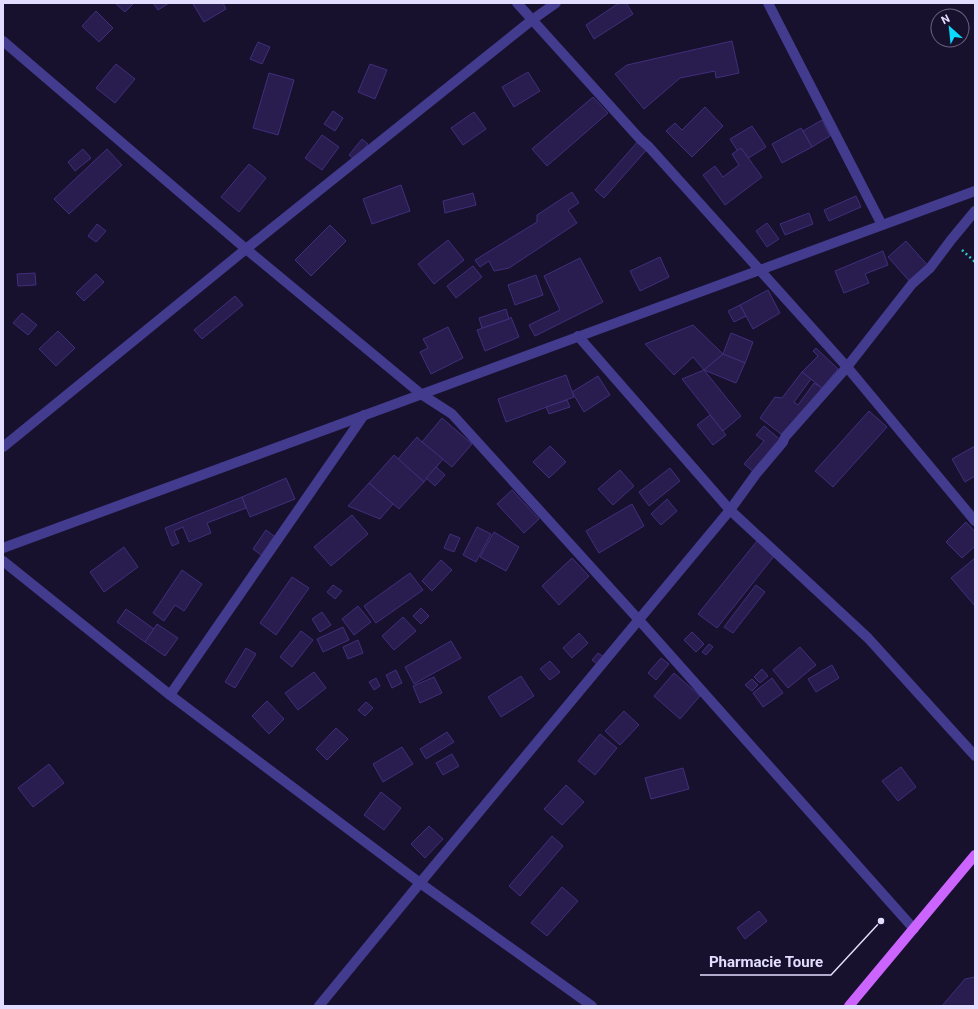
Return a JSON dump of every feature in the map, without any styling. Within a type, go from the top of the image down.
[{"type":"main road","points":[[849,1006],[975,855]]},
{"type":"street","points":[[517,3],[640,139],[649,147],[847,368],[975,521]]},
{"type":"street","points":[[3,447],[246,249],[532,20],[556,3]]},
{"type":"street","points":[[768,3],[882,225]]},
{"type":"street","points":[[3,41],[246,249],[421,394],[452,414],[639,620],[914,929]]},
{"type":"street","points":[[3,548],[975,191]]},
{"type":"street","points":[[319,1006],[730,510],[785,438],[847,368],[912,284],[930,268],[975,211]]},
{"type":"street","points":[[578,336],[730,510],[868,638],[975,756]]},
{"type":"street","points":[[170,695],[364,415]]},
{"type":"street","points":[[3,561],[170,695],[420,883],[592,1006]]},
{"type":"building","points":[[115,3],[134,3],[125,12]]},
{"type":"building","points":[[153,3],[169,3],[158,10]]},
{"type":"building","points":[[223,3],[226,9],[204,22],[193,4]]},
{"type":"building","points":[[619,3],[626,3],[633,14],[594,39],[586,25]]},
{"type":"building","points":[[96,11],[113,28],[99,42],[82,26]]},
{"type":"building","points":[[732,41],[739,73],[716,78],[715,71],[680,78],[644,109],[615,74],[627,65]]},
{"type":"building","points":[[258,42],[270,47],[262,64],[250,59]]},
{"type":"building","points":[[116,64],[135,79],[115,103],[96,88]]},
{"type":"building","points":[[370,64],[387,70],[375,99],[358,92]]},
{"type":"building","points":[[528,72],[540,91],[514,107],[502,87]]},
{"type":"building","points":[[269,73],[294,80],[278,135],[253,128]]},
{"type":"building","points":[[593,97],[608,113],[547,166],[532,149]]},
{"type":"building","points":[[705,107],[723,126],[692,157],[666,131],[675,123],[682,130]]},
{"type":"building","points":[[333,111],[343,118],[335,131],[324,124]]},
{"type":"building","points":[[474,112],[486,129],[463,145],[451,128]]},
{"type":"building","points":[[822,120],[830,136],[812,147],[803,131]]},
{"type":"building","points":[[752,126],[766,147],[744,161],[730,139]]},
{"type":"building","points":[[801,128],[812,147],[782,163],[772,144]]},
{"type":"building","points":[[322,135],[339,147],[322,170],[305,158]]},
{"type":"building","points":[[362,139],[368,144],[355,160],[349,155]]},
{"type":"building","points":[[640,139],[649,147],[604,198],[595,190]]},
{"type":"building","points":[[741,148],[762,177],[725,205],[703,175],[715,166],[723,177],[739,165],[732,154]]},
{"type":"building","points":[[83,149],[91,158],[75,171],[68,162]]},
{"type":"building","points":[[107,149],[122,165],[69,214],[54,199]]},
{"type":"building","points":[[249,164],[266,178],[239,212],[221,197]]},
{"type":"building","points":[[401,185],[410,211],[372,224],[363,199]]},
{"type":"building","points":[[572,192],[579,203],[568,210],[577,223],[509,268],[494,271],[489,261],[480,267],[475,260],[537,222],[537,215]]},
{"type":"building","points":[[473,193],[476,205],[445,213],[443,201]]},
{"type":"building","points":[[856,196],[861,207],[829,221],[824,210]]},
{"type":"building","points":[[809,213],[813,224],[785,235],[780,224]]},
{"type":"building","points":[[767,223],[779,239],[767,247],[756,231]]},
{"type":"building","points":[[97,224],[106,231],[96,242],[88,236]]},
{"type":"building","points":[[330,225],[346,241],[311,276],[295,260]]},
{"type":"building","points":[[448,240],[464,260],[434,284],[418,264]]},
{"type":"building","points":[[906,241],[930,268],[912,284],[888,257]]},
{"type":"building","points":[[883,251],[888,265],[865,274],[869,283],[844,293],[835,271]]},
{"type":"building","points":[[660,257],[669,277],[640,291],[630,271]]},
{"type":"building","points":[[580,258],[603,302],[535,336],[529,325],[560,310],[544,276]]},
{"type":"building","points":[[473,266],[482,277],[456,298],[447,286]]},
{"type":"building","points":[[35,273],[36,285],[18,286],[17,274]]},
{"type":"building","points":[[96,274],[104,282],[84,301],[76,293]]},
{"type":"building","points":[[536,275],[543,295],[515,305],[508,285]]},
{"type":"building","points":[[768,290],[780,313],[753,329],[740,305]]},
{"type":"building","points":[[235,296],[243,305],[202,339],[194,330]]},
{"type":"building","points":[[740,305],[746,316],[734,322],[728,311]]},
{"type":"building","points":[[506,309],[509,319],[482,328],[479,318]]},
{"type":"building","points":[[22,313],[37,325],[28,335],[13,323]]},
{"type":"building","points":[[511,317],[519,337],[485,351],[477,330]]},
{"type":"building","points":[[693,325],[723,354],[704,370],[693,357],[674,375],[645,344]]},
{"type":"building","points":[[448,327],[463,358],[431,374],[420,352],[428,348],[423,339]]},
{"type":"building","points":[[58,331],[75,348],[56,366],[39,349]]},
{"type":"building","points":[[731,333],[753,342],[745,363],[723,354]]},
{"type":"building","points":[[816,348],[838,369],[822,388],[802,372],[818,356],[813,351]]},
{"type":"building","points":[[723,354],[745,363],[736,383],[704,370]]},
{"type":"building","points":[[704,370],[741,416],[723,431],[682,379]]},
{"type":"building","points":[[802,372],[811,379],[794,402],[798,405],[814,383],[822,388],[785,437],[760,418],[775,397],[782,398]]},
{"type":"building","points":[[566,375],[574,397],[506,422],[498,399]]},
{"type":"building","points":[[598,376],[610,395],[584,412],[572,392]]},
{"type":"building","points":[[567,400],[570,407],[549,414],[546,407]]},
{"type":"building","points":[[869,411],[887,427],[833,487],[815,471]]},
{"type":"building","points":[[710,415],[726,435],[713,445],[697,425]]},
{"type":"building","points":[[442,418],[472,444],[452,467],[422,442]]},
{"type":"building","points":[[764,426],[783,442],[756,474],[744,464],[764,441],[756,435]]},
{"type":"building","points":[[417,437],[443,459],[424,482],[398,459]]},
{"type":"building","points":[[550,446],[566,462],[549,478],[533,462]]},
{"type":"building","points":[[975,446],[975,476],[965,482],[952,459]]},
{"type":"building","points":[[394,455],[424,482],[399,509],[369,483]]},
{"type":"building","points":[[436,467],[445,475],[435,486],[426,478]]},
{"type":"building","points":[[670,468],[680,481],[649,506],[639,492]]},
{"type":"building","points":[[620,470],[634,486],[613,505],[598,489]]},
{"type":"building","points":[[286,478],[295,499],[250,517],[242,497]]},
{"type":"building","points":[[369,483],[393,504],[380,519],[348,506]]},
{"type":"building","points":[[512,490],[539,519],[524,533],[497,504]]},
{"type":"building","points":[[242,497],[246,508],[207,523],[211,533],[189,542],[183,527],[174,531],[179,543],[172,546],[165,528]]},
{"type":"building","points":[[667,499],[677,511],[661,525],[651,514]]},
{"type":"building","points":[[632,504],[644,526],[599,553],[586,531]]},
{"type":"building","points":[[352,515],[368,534],[331,566],[314,547]]},
{"type":"building","points":[[966,522],[975,532],[975,546],[962,558],[946,542]]},
{"type":"building","points":[[477,527],[491,534],[476,562],[463,555]]},
{"type":"building","points":[[266,530],[278,539],[265,558],[253,549]]},
{"type":"building","points":[[494,532],[519,547],[506,571],[480,557]]},
{"type":"building","points":[[450,534],[460,538],[454,552],[444,548]]},
{"type":"building","points":[[757,541],[775,555],[717,628],[698,614]]},
{"type":"building","points":[[124,547],[138,567],[104,592],[90,572]]},
{"type":"building","points":[[572,558],[589,576],[559,605],[542,586]]},
{"type":"building","points":[[975,558],[975,606],[951,578]]},
{"type":"building","points":[[441,560],[452,570],[432,591],[422,581]]},
{"type":"building","points":[[182,570],[202,584],[184,611],[175,605],[164,621],[153,613]]},
{"type":"building","points":[[410,573],[423,590],[376,623],[364,606]]},
{"type":"building","points":[[292,577],[309,588],[276,635],[260,623]]},
{"type":"building","points":[[333,585],[342,591],[335,599],[327,592]]},
{"type":"building","points":[[756,585],[765,592],[733,633],[724,627]]},
{"type":"building","points":[[358,606],[371,622],[354,635],[342,619]]},
{"type":"building","points":[[421,608],[429,616],[421,624],[413,616]]},
{"type":"building","points":[[126,609],[154,629],[145,642],[117,622]]},
{"type":"building","points":[[322,612],[331,625],[320,632],[312,619]]},
{"type":"building","points":[[403,617],[416,631],[394,650],[382,636]]},
{"type":"building","points":[[157,624],[178,638],[165,656],[145,642]]},
{"type":"building","points":[[343,627],[349,640],[323,652],[317,639]]},
{"type":"building","points":[[301,631],[313,640],[292,667],[280,657]]},
{"type":"building","points":[[692,632],[704,644],[696,652],[684,640]]},
{"type":"building","points":[[579,633],[588,643],[572,658],[563,648]]},
{"type":"building","points":[[358,640],[363,653],[348,659],[343,647]]},
{"type":"building","points":[[451,641],[461,658],[414,684],[405,667]]},
{"type":"building","points":[[709,644],[713,647],[706,655],[702,652]]},
{"type":"building","points":[[800,647],[816,665],[788,688],[773,670]]},
{"type":"building","points":[[246,648],[256,654],[235,688],[225,682]]},
{"type":"building","points":[[598,653],[604,657],[597,664],[592,660]]},
{"type":"building","points":[[661,658],[669,664],[656,680],[648,673]]},
{"type":"building","points":[[550,661],[560,672],[550,680],[540,669]]},
{"type":"building","points":[[832,665],[839,678],[816,692],[808,679]]},
{"type":"building","points":[[762,669],[768,676],[760,683],[754,677]]},
{"type":"building","points":[[396,670],[402,683],[392,688],[386,675]]},
{"type":"building","points":[[314,672],[326,688],[298,710],[285,693]]},
{"type":"building","points":[[674,673],[700,696],[680,719],[654,696]]},
{"type":"building","points":[[521,676],[534,696],[501,717],[488,697]]},
{"type":"building","points":[[434,677],[442,693],[420,703],[413,686]]},
{"type":"building","points":[[376,678],[380,686],[374,690],[369,682]]},
{"type":"building","points":[[772,678],[783,693],[763,707],[753,693]]},
{"type":"building","points":[[752,679],[758,685],[752,691],[745,685]]},
{"type":"building","points":[[267,701],[284,719],[269,734],[252,716]]},
{"type":"building","points":[[366,702],[373,708],[365,716],[358,710]]},
{"type":"building","points":[[624,711],[639,725],[620,745],[605,731]]},
{"type":"building","points":[[336,728],[348,739],[327,760],[316,749]]},
{"type":"building","points":[[447,732],[454,742],[426,759],[420,749]]},
{"type":"building","points":[[600,734],[617,748],[595,775],[578,761]]},
{"type":"building","points":[[402,747],[413,764],[383,782],[373,764]]},
{"type":"building","points":[[452,754],[459,766],[443,775],[436,763]]},
{"type":"building","points":[[49,764],[64,783],[33,807],[18,788]]},
{"type":"building","points":[[901,767],[916,787],[898,801],[882,781]]},
{"type":"building","points":[[683,768],[689,789],[651,799],[645,778]]},
{"type":"building","points":[[566,785],[584,802],[562,825],[544,809]]},
{"type":"building","points":[[381,792],[401,808],[384,830],[364,815]]},
{"type":"building","points":[[429,826],[443,839],[425,858],[411,844]]},
{"type":"building","points":[[552,836],[563,846],[520,896],[509,886]]},
{"type":"building","points":[[562,887],[578,901],[547,936],[531,923]]},
{"type":"building","points":[[759,911],[767,921],[745,939],[737,928]]},
{"type":"building","points":[[975,977],[975,1006],[942,1006],[965,979]]},
{"type":"place","name":"Pharmacie Toure","points":[[881,921]]}]
